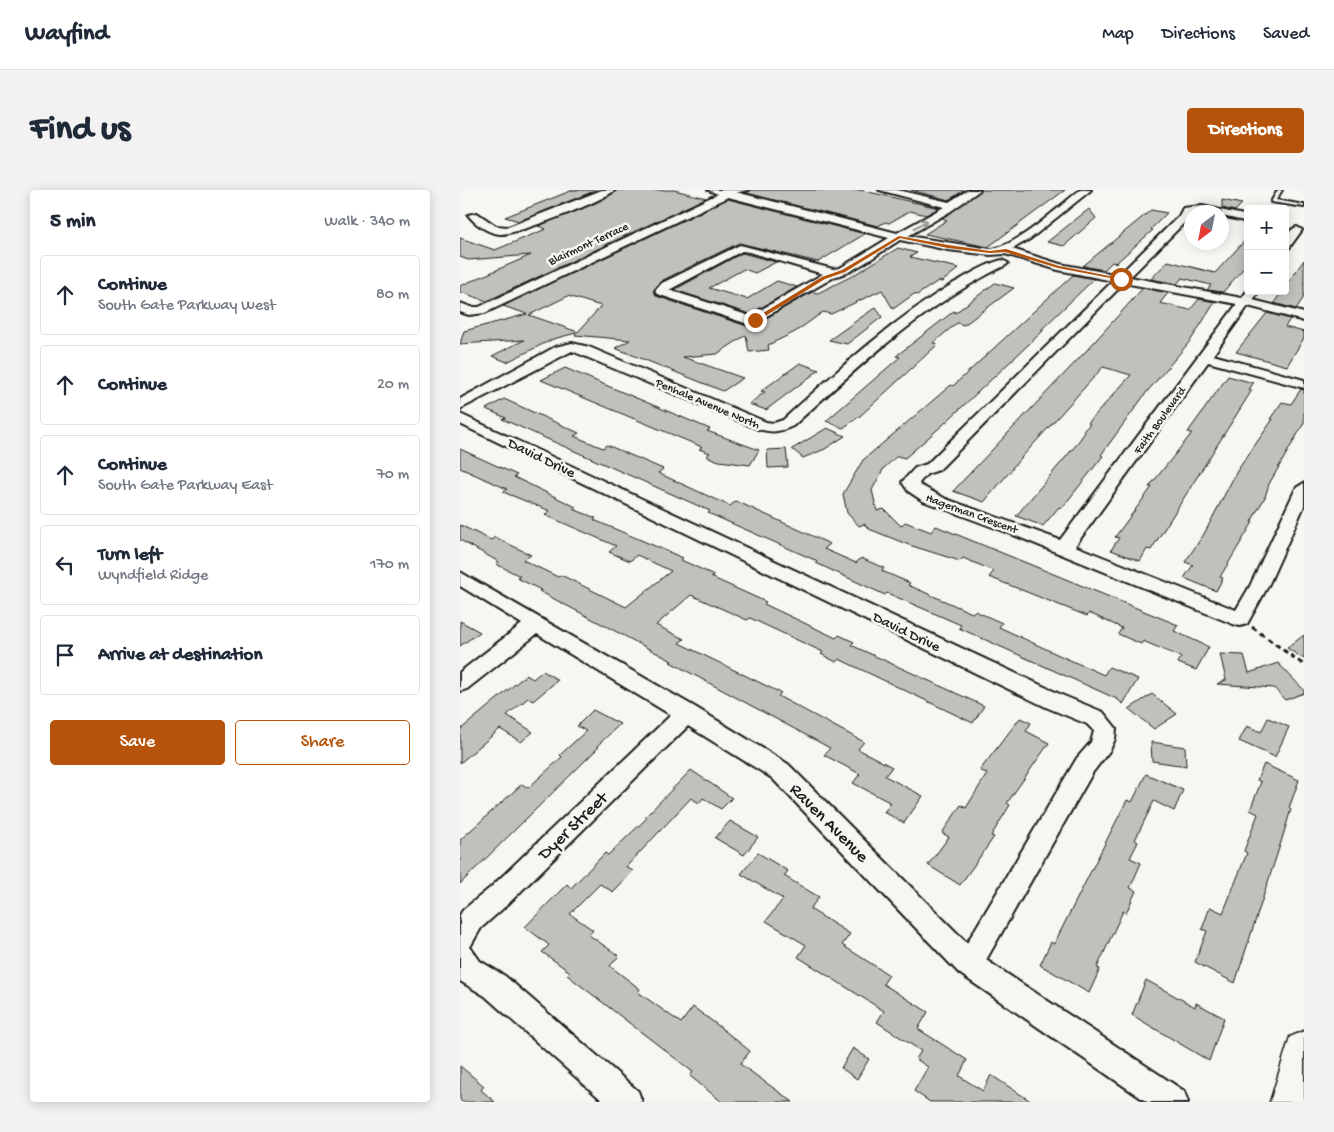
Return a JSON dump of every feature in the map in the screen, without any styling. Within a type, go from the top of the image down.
[{"type":"main road","points":[[1291,1102],[1304,1051]]},
{"type":"street","points":[[473,215],[481,223],[500,233],[524,226],[610,190]]},
{"type":"street","points":[[713,190],[729,192],[899,237],[948,246],[999,259],[1058,267],[1121,279],[1249,296],[1304,317]]},
{"type":"street","points":[[884,190],[950,205]]},
{"type":"street","points":[[833,273],[740,248],[666,286],[661,291],[751,321],[833,273],[844,271],[975,190]]},
{"type":"street","points":[[999,259],[1086,190]]},
{"type":"street","name":"Blairmont Terrace","points":[[460,307],[469,311],[481,310],[729,192]]},
{"type":"street","points":[[864,243],[935,203]]},
{"type":"street","points":[[1229,215],[1244,218]]},
{"type":"street","name":"Hagerman Crescent","points":[[1184,217],[933,467],[921,471],[910,482],[911,488],[923,496],[950,504],[1064,548],[1240,619]]},
{"type":"street","points":[[1289,242],[1301,230]]},
{"type":"street","points":[[999,259],[1002,250],[1026,237]]},
{"type":"street","name":"Penhale Avenue North","points":[[460,405],[560,350],[572,348],[584,350],[763,426],[776,428],[788,423],[874,347],[918,313],[999,259]]},
{"type":"street","points":[[818,268],[833,260]]},
{"type":"street","name":"Faith Boulevard","points":[[1064,548],[1249,296]]},
{"type":"street","points":[[1205,357],[1304,384]]},
{"type":"street","name":"David Drive","points":[[460,418],[1056,702],[1094,718],[1105,728],[1106,738],[1102,746],[1085,765],[969,964]]},
{"type":"street","points":[[1240,619],[1258,586],[1304,488]]},
{"type":"street","name":"Raven Avenue","points":[[460,578],[687,713],[780,771],[969,964],[1173,1102]]},
{"type":"street","points":[[460,683],[536,624]]},
{"type":"street","name":"Dyer Street","points":[[460,939],[472,919],[499,896],[687,713]]},
{"type":"street","points":[[460,956],[470,970],[495,986],[627,1102]]},
{"type":"lane","points":[[729,192],[746,190]]},
{"type":"lane","points":[[1280,190],[1273,201],[1304,206]]},
{"type":"path","points":[[1240,619],[1304,665]]},
{"type":"building","points":[[573,190],[597,190],[519,221],[505,217]]},
{"type":"building","points":[[617,190],[674,190],[706,198],[487,301],[460,292],[460,286],[531,255],[468,260],[460,257],[460,238],[495,250],[546,229],[538,226],[595,203]]},
{"type":"building","points":[[751,190],[860,190],[939,208],[926,215],[910,211],[889,223],[885,222],[878,226],[746,193]]},
{"type":"building","points":[[911,190],[964,190],[949,200]]},
{"type":"building","points":[[982,190],[1065,190],[988,247],[925,234],[947,220],[942,218]]},
{"type":"building","points":[[728,199],[865,234],[818,262],[739,243],[661,281],[653,291],[656,296],[750,327],[812,292],[818,293],[852,276],[898,248],[917,253],[910,257],[959,268],[942,282],[938,281],[917,295],[914,294],[893,309],[882,290],[831,314],[823,312],[795,332],[768,345],[769,350],[749,352],[746,335],[717,354],[683,357],[743,378],[723,391],[615,348],[630,340],[575,335],[576,333],[553,339],[507,362],[492,356],[524,340],[460,344],[464,331],[527,314],[503,306]],"holes":[[[568,296],[601,306],[578,332],[529,315]]]},
{"type":"building","points":[[1222,200],[1242,204],[1235,211],[1229,210],[1229,205],[1222,205]]},
{"type":"building","points":[[1089,209],[1096,218],[1064,246],[1047,242]]},
{"type":"building","points":[[1151,210],[1167,213],[1151,229],[1153,230],[1116,263],[1112,262],[1104,270],[1083,266]]},
{"type":"building","points":[[1244,241],[1244,268],[1223,292],[1207,290],[1211,285],[1182,278],[1177,284],[1151,279],[1168,261],[1215,273]]},
{"type":"building","points":[[742,253],[776,262],[755,273],[744,269],[709,288],[747,299],[777,281],[797,287],[750,314],[674,290]]},
{"type":"building","points":[[1304,260],[1304,297],[1296,309],[1274,303],[1279,295],[1289,295],[1289,281]]},
{"type":"building","points":[[1073,275],[1094,279],[1041,330],[1044,330],[945,423],[905,458],[897,456],[884,468],[872,490],[877,511],[884,509],[901,526],[905,522],[931,532],[936,526],[1178,625],[1174,631],[1209,647],[1196,670],[1178,663],[1181,657],[1143,641],[1141,644],[1118,634],[1122,628],[1089,613],[1087,616],[989,577],[994,571],[963,558],[960,561],[909,545],[869,529],[864,524],[859,526],[847,513],[843,494],[863,460],[951,385],[953,386]]},
{"type":"building","points":[[995,283],[1014,288],[964,325],[957,323],[933,343],[938,344],[860,416],[843,428],[826,421],[900,357],[896,356],[954,311],[955,313]]},
{"type":"building","points":[[1143,288],[1168,293],[1160,303],[1190,310],[1199,299],[1215,302],[1191,340],[1146,393],[1101,455],[1103,456],[1062,508],[1059,507],[1043,526],[1016,516],[1076,445],[1085,432],[1083,431],[1090,424],[1088,423],[1131,375],[1103,367],[984,502],[953,491],[1087,350]]},
{"type":"building","points":[[876,307],[882,317],[847,344],[829,340]]},
{"type":"building","points":[[1267,313],[1290,319],[1285,327],[1304,332],[1304,338],[1287,366],[1236,352]]},
{"type":"building","points":[[800,363],[819,370],[766,410],[749,404],[765,392],[761,391]]},
{"type":"building","points":[[565,368],[710,429],[707,431],[759,450],[750,465],[719,461],[706,456],[710,453],[699,449],[702,447],[541,380]]},
{"type":"building","points":[[1228,376],[1253,383],[1249,390],[1252,390],[1151,550],[1147,549],[1140,561],[1111,550],[1119,538],[1115,537],[1152,487],[1149,487],[1192,433],[1188,432]]},
{"type":"building","points":[[1301,389],[1304,390],[1304,423],[1269,484],[1265,497],[1251,522],[1253,522],[1220,577],[1223,578],[1216,591],[1184,578],[1193,565],[1185,562],[1204,534],[1237,471],[1273,419],[1270,419],[1282,402],[1291,404]]},
{"type":"building","points":[[504,399],[579,433],[574,436],[603,448],[607,445],[663,469],[658,473],[730,506],[736,501],[830,544],[824,549],[856,563],[861,558],[884,568],[882,571],[910,583],[908,585],[972,613],[975,611],[1002,623],[999,627],[1063,657],[1104,675],[1109,667],[1138,679],[1123,704],[1117,699],[959,628],[961,625],[887,593],[885,595],[816,563],[817,561],[708,513],[710,511],[502,419],[506,418],[486,409]]},
{"type":"building","points":[[827,428],[845,436],[825,449],[803,458],[792,449]]},
{"type":"building","points":[[460,449],[517,475],[514,477],[576,507],[573,509],[596,518],[594,520],[683,558],[681,560],[714,575],[711,577],[766,602],[764,604],[836,638],[839,635],[854,642],[851,645],[984,706],[973,723],[839,659],[836,662],[821,654],[823,652],[750,618],[747,620],[691,595],[656,625],[684,639],[679,643],[781,693],[778,696],[864,742],[858,749],[892,767],[885,776],[923,796],[904,823],[884,812],[891,803],[853,783],[860,774],[824,755],[830,748],[670,662],[672,661],[539,591],[541,590],[517,578],[520,576],[496,564],[499,562],[460,540],[460,525],[491,540],[495,537],[531,555],[523,560],[558,577],[561,575],[626,607],[671,571],[637,555],[630,561],[609,552],[616,546],[545,515],[550,511],[503,492],[507,489],[460,468]]},
{"type":"building","points":[[786,449],[788,467],[768,468],[767,450]]},
{"type":"building","points":[[460,621],[480,632],[460,646]]},
{"type":"building","points":[[1304,635],[1304,659],[1287,648]]},
{"type":"building","points":[[1220,654],[1244,655],[1249,673],[1278,663],[1304,690],[1304,693],[1285,700],[1274,688],[1217,684],[1226,680]]},
{"type":"building","points":[[543,671],[558,680],[533,701],[528,698],[507,715],[533,732],[521,742],[500,729],[460,763],[460,730],[526,675],[533,679]]},
{"type":"building","points":[[1152,694],[1177,714],[1154,729],[1129,709]]},
{"type":"building","points":[[593,710],[620,724],[460,884],[460,840],[522,784],[528,788],[562,757],[560,755],[586,731],[577,726]]},
{"type":"building","points":[[1020,718],[1031,723],[1026,731],[1049,743],[1007,803],[1010,805],[991,836],[994,837],[960,885],[928,865],[949,837],[942,833],[961,805],[966,808],[987,774],[980,770]]},
{"type":"building","points":[[1268,718],[1289,727],[1275,757],[1239,741],[1247,726],[1261,732]]},
{"type":"building","points":[[1151,742],[1185,747],[1186,766],[1152,761]]},
{"type":"building","points":[[1264,764],[1299,780],[1289,808],[1291,809],[1282,839],[1235,983],[1195,962],[1207,931],[1202,929],[1210,907],[1223,913],[1247,853],[1244,851],[1258,814],[1250,810],[1261,782],[1257,780]]},
{"type":"building","points":[[691,770],[732,798],[721,809],[703,798],[699,803],[691,798],[626,867],[633,871],[613,892],[600,884],[570,914],[593,930],[589,935],[619,956],[610,966],[640,989],[638,992],[681,1023],[693,1007],[750,1051],[740,1064],[793,1102],[722,1102],[690,1076],[693,1072],[567,975],[570,972],[542,952],[549,945],[525,927],[567,884],[571,888],[605,853],[608,855],[647,818],[645,817]]},
{"type":"building","points":[[1146,774],[1183,790],[1174,811],[1154,801],[1135,840],[1138,842],[1130,858],[1141,863],[1130,888],[1136,891],[1126,913],[1123,911],[1097,968],[1100,969],[1089,993],[1040,965],[1051,942],[1054,944],[1127,800],[1132,802]]},
{"type":"building","points":[[730,821],[758,837],[744,855],[715,838]]},
{"type":"building","points":[[758,853],[788,871],[784,876],[819,897],[810,909],[850,934],[842,945],[889,975],[883,984],[928,1012],[918,1029],[967,1060],[959,1076],[983,1091],[991,1075],[1032,1102],[930,1102],[914,1091],[928,1067],[916,1059],[921,1051],[877,1022],[884,1011],[798,957],[806,945],[766,921],[783,899],[741,874]]},
{"type":"building","points":[[1146,980],[1195,1007],[1196,1003],[1224,1018],[1209,1061],[1132,1015]]},
{"type":"building","points":[[853,1048],[869,1059],[857,1079],[841,1068]]},
{"type":"building","points":[[460,1066],[484,1086],[481,1090],[495,1102],[460,1102]]},
{"type":"route","points":[[755,320],[823,278],[833,273],[844,271],[855,262],[899,237],[990,252],[997,250],[1006,251],[1058,267],[1121,279]]}]
